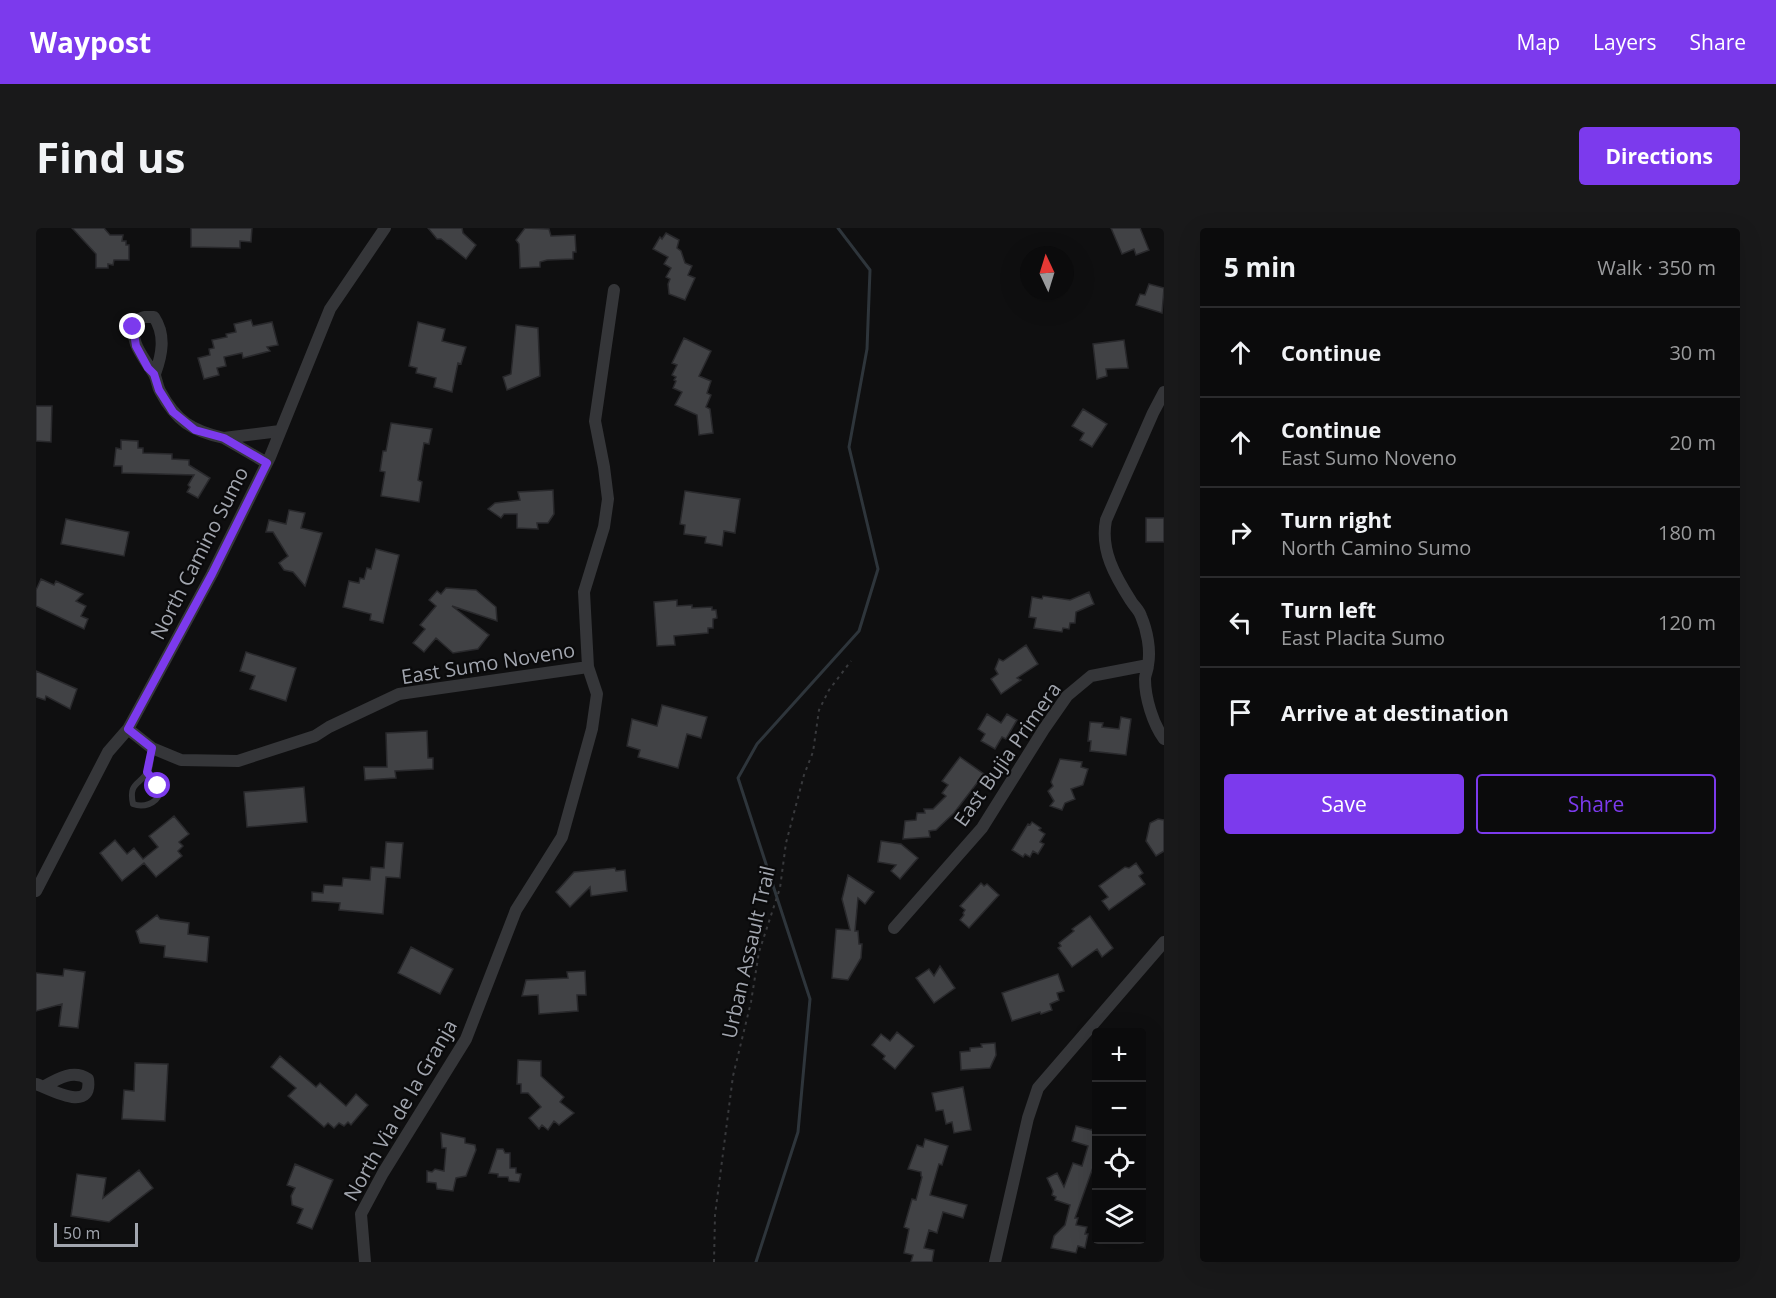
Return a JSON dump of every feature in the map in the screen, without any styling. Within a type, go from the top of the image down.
[{"type":"street","name":"North Camino Sumo","points":[[36,891],[108,752],[128,729],[212,574],[267,463],[330,309],[385,228]]},
{"type":"street","name":"North Via de la Granja","points":[[365,1262],[361,1214],[382,1173],[465,1039],[516,910],[562,837],[594,718],[597,694],[588,668],[584,592],[604,527],[608,499],[595,421],[614,290]]},
{"type":"street","points":[[154,374],[159,390],[173,412],[195,430],[224,438],[267,463]]},
{"type":"street","points":[[1164,392],[1106,520],[1103,533],[1106,553],[1113,570],[1141,615],[1148,641],[1148,665],[1144,677],[1150,707],[1158,731],[1164,739]]},
{"type":"street","points":[[224,438],[280,431]]},
{"type":"street","name":"East Bujia Primera","points":[[894,928],[982,828],[1067,696],[1091,675],[1148,665]]},
{"type":"street","name":"East Sumo Noveno","points":[[128,729],[152,748],[181,760],[238,761],[315,736],[399,694],[588,668]]},
{"type":"street","points":[[995,1262],[1028,1118],[1038,1088],[1164,942]]},
{"type":"lane","points":[[147,772],[158,786],[159,798],[145,806],[133,804],[131,793],[133,787],[147,772],[152,748]]},
{"type":"path","name":"Urban Assault Trail","points":[[714,1262],[715,1215],[733,1076],[751,1002],[759,952],[780,888],[786,843],[804,775],[813,752],[819,710],[829,690],[851,661]]},
{"type":"building","points":[[72,228],[104,228],[110,235],[123,235],[122,241],[126,241],[126,245],[129,245],[129,260],[114,260],[113,265],[108,264],[108,268],[96,268],[96,254]]},
{"type":"building","points":[[191,228],[252,228],[251,242],[240,241],[240,248],[191,247]]},
{"type":"building","points":[[428,228],[462,228],[463,233],[476,245],[466,259],[441,239],[437,239]]},
{"type":"building","points":[[525,228],[549,229],[551,236],[575,235],[576,252],[573,252],[573,259],[547,260],[540,262],[540,267],[520,268],[519,244],[516,240]]},
{"type":"building","points":[[1111,228],[1140,228],[1149,250],[1136,255],[1134,249],[1122,254]]},
{"type":"building","points":[[666,233],[679,240],[677,248],[681,251],[685,263],[692,266],[688,275],[695,278],[685,300],[669,294],[670,279],[666,277],[671,268],[664,264],[668,257],[653,249],[660,237],[662,239]]},
{"type":"building","points":[[1149,284],[1164,288],[1162,313],[1136,305],[1140,294],[1145,295]]},
{"type":"building","points":[[251,320],[253,326],[272,322],[278,345],[267,347],[270,351],[243,358],[242,353],[224,357],[226,366],[217,368],[219,375],[204,379],[198,358],[210,355],[209,349],[214,348],[212,340],[227,337],[226,334],[236,332],[234,324]]},
{"type":"building","points":[[418,322],[445,329],[442,341],[466,347],[461,364],[458,363],[452,392],[434,387],[436,378],[416,373],[417,368],[409,366]]},
{"type":"building","points":[[516,325],[538,328],[540,376],[507,390],[503,377],[511,374]]},
{"type":"building","points":[[684,338],[711,351],[699,376],[711,381],[707,393],[711,395],[706,407],[710,409],[713,433],[699,435],[697,415],[675,405],[682,392],[673,388],[676,377],[672,375],[677,365],[672,363]]},
{"type":"building","points":[[1124,340],[1128,368],[1106,369],[1107,376],[1097,379],[1093,344]]},
{"type":"building","points":[[36,406],[52,406],[51,442],[36,441]]},
{"type":"building","points":[[1083,409],[1107,424],[1092,447],[1080,440],[1084,433],[1072,426]]},
{"type":"building","points":[[391,423],[432,429],[429,444],[424,443],[418,480],[422,482],[419,502],[381,496],[385,472],[380,471]]},
{"type":"building","points":[[121,440],[138,441],[138,448],[143,448],[143,453],[172,454],[172,459],[189,460],[189,465],[210,478],[198,498],[187,492],[194,475],[122,473],[122,466],[114,466],[116,448],[121,449]]},
{"type":"building","points":[[553,490],[554,514],[548,523],[537,523],[538,529],[517,528],[517,514],[504,514],[501,518],[488,509],[495,503],[520,500],[518,492]]},
{"type":"building","points":[[685,491],[740,499],[735,533],[724,531],[722,546],[705,543],[706,537],[684,534],[685,525],[680,524]]},
{"type":"building","points":[[289,510],[305,513],[301,528],[322,533],[305,586],[293,572],[284,570],[279,563],[288,556],[273,532],[266,532],[269,520],[286,524]]},
{"type":"building","points":[[1146,518],[1164,518],[1164,542],[1146,542]]},
{"type":"building","points":[[66,519],[129,532],[124,556],[61,544]]},
{"type":"building","points":[[376,549],[399,555],[383,623],[370,620],[371,614],[343,607],[349,581],[359,583],[360,578],[364,579],[367,568],[371,569]]},
{"type":"building","points":[[41,579],[54,585],[56,581],[83,594],[76,601],[86,606],[81,616],[88,619],[84,629],[36,606],[36,590]]},
{"type":"building","points":[[446,588],[476,590],[496,607],[497,621],[452,606],[489,635],[478,649],[453,653],[436,638],[424,652],[413,643],[425,629],[420,625],[436,606],[429,600],[437,591],[441,594]]},
{"type":"building","points":[[1089,592],[1094,604],[1076,612],[1075,623],[1070,623],[1069,629],[1063,628],[1062,632],[1034,628],[1036,618],[1029,617],[1032,597],[1042,599],[1043,596],[1070,600]]},
{"type":"building","points":[[677,600],[677,606],[712,607],[712,610],[716,610],[717,618],[713,619],[713,628],[708,628],[708,633],[674,636],[675,645],[657,646],[654,602]]},
{"type":"building","points":[[1026,645],[1038,664],[1017,678],[1021,680],[1001,694],[991,679],[998,674],[995,669],[999,659],[1003,661]]},
{"type":"building","points":[[246,652],[296,668],[286,701],[250,689],[255,676],[240,671]]},
{"type":"building","points":[[36,671],[77,689],[70,709],[46,696],[45,700],[36,697]]},
{"type":"building","points":[[662,705],[707,717],[701,738],[687,734],[678,768],[638,757],[640,750],[627,746],[632,719],[657,726]]},
{"type":"building","points":[[987,714],[1001,723],[1007,714],[1017,720],[1006,739],[1002,737],[995,749],[981,741],[985,734],[978,729]]},
{"type":"building","points":[[1121,717],[1131,719],[1126,755],[1090,751],[1091,741],[1088,741],[1090,722],[1103,723],[1102,727],[1119,729]]},
{"type":"building","points":[[427,731],[428,758],[433,758],[433,769],[395,771],[396,778],[365,780],[364,767],[387,767],[386,733]]},
{"type":"building","points":[[960,757],[984,774],[954,813],[936,830],[929,831],[930,837],[903,839],[905,821],[916,820],[917,813],[925,813],[924,809],[933,809],[946,796],[942,793],[948,785],[942,781]]},
{"type":"building","points":[[1060,759],[1082,762],[1081,767],[1088,769],[1083,785],[1071,789],[1075,799],[1065,803],[1062,810],[1050,806],[1054,801],[1048,791],[1053,786],[1051,782]]},
{"type":"building","points":[[304,787],[307,822],[247,827],[244,792]]},
{"type":"building","points":[[174,816],[189,834],[179,842],[183,846],[178,851],[182,856],[156,877],[144,863],[122,881],[100,853],[115,840],[127,854],[134,848],[143,859],[158,847],[149,836]]},
{"type":"building","points":[[1158,819],[1164,820],[1164,851],[1156,856],[1146,841],[1150,823]]},
{"type":"building","points":[[1032,822],[1045,834],[1040,842],[1044,844],[1038,854],[1033,851],[1030,857],[1025,854],[1023,857],[1012,850],[1028,824]]},
{"type":"building","points":[[881,841],[901,844],[918,858],[900,879],[891,871],[896,865],[878,862]]},
{"type":"building","points":[[386,842],[403,843],[400,878],[386,877],[383,914],[339,910],[340,903],[312,901],[312,892],[323,893],[324,885],[342,886],[343,878],[370,880],[371,867],[384,868]]},
{"type":"building","points":[[1136,863],[1143,873],[1139,876],[1145,884],[1109,910],[1102,901],[1108,897],[1099,886],[1125,867],[1129,868]]},
{"type":"building","points":[[615,868],[616,871],[625,870],[627,891],[591,896],[590,887],[570,907],[556,892],[574,872]]},
{"type":"building","points":[[848,875],[874,892],[865,904],[858,898],[855,931],[858,931],[859,944],[862,944],[861,958],[848,980],[832,978],[836,929],[850,930],[842,899]]},
{"type":"building","points":[[981,883],[984,886],[987,884],[999,895],[969,928],[960,920],[965,910],[960,906]]},
{"type":"building","points":[[157,915],[160,919],[189,923],[188,934],[209,937],[207,962],[164,957],[165,946],[140,943],[136,931]]},
{"type":"building","points":[[1090,916],[1113,948],[1102,957],[1097,949],[1072,967],[1058,948],[1061,946],[1059,943],[1074,931],[1072,929]]},
{"type":"building","points":[[411,947],[453,969],[440,994],[398,973]]},
{"type":"building","points":[[940,966],[955,988],[934,1003],[916,978],[929,969],[934,976]]},
{"type":"building","points":[[64,969],[85,972],[78,1028],[59,1026],[62,1004],[36,1011],[36,973],[63,976]]},
{"type":"building","points":[[585,971],[586,995],[577,995],[578,1011],[539,1014],[538,995],[522,996],[526,980],[568,978],[567,972]]},
{"type":"building","points":[[1058,974],[1064,991],[1057,993],[1059,1000],[1050,1004],[1052,1010],[1012,1021],[1002,993]]},
{"type":"building","points":[[897,1032],[914,1046],[895,1069],[872,1045],[881,1034],[890,1041]]},
{"type":"building","points":[[995,1043],[996,1055],[990,1068],[961,1070],[960,1052],[982,1047],[981,1044]]},
{"type":"building","points":[[280,1056],[316,1087],[320,1083],[346,1106],[356,1094],[368,1105],[351,1125],[348,1122],[344,1126],[339,1123],[334,1128],[328,1123],[324,1127],[288,1096],[296,1088],[271,1067]]},
{"type":"building","points":[[518,1060],[541,1061],[541,1076],[564,1097],[560,1102],[574,1113],[559,1125],[554,1121],[548,1130],[542,1125],[539,1129],[529,1118],[541,1107],[528,1093],[521,1093],[521,1084],[517,1084]]},
{"type":"building","points":[[135,1063],[168,1064],[165,1121],[122,1119],[124,1090],[134,1091]]},
{"type":"building","points":[[963,1087],[971,1130],[954,1133],[952,1122],[946,1124],[943,1110],[936,1111],[932,1093]]},
{"type":"building","points":[[1076,1126],[1092,1130],[1092,1170],[1075,1218],[1078,1218],[1076,1225],[1087,1227],[1085,1234],[1088,1234],[1085,1248],[1078,1246],[1076,1253],[1051,1248],[1054,1236],[1065,1225],[1070,1205],[1055,1200],[1056,1197],[1052,1195],[1053,1191],[1047,1178],[1057,1173],[1064,1187],[1073,1163],[1082,1166],[1088,1146],[1072,1141]]},
{"type":"building","points":[[441,1133],[465,1138],[465,1143],[475,1145],[476,1150],[466,1176],[456,1178],[453,1191],[437,1189],[436,1183],[427,1182],[427,1171],[432,1172],[435,1169],[444,1171],[446,1148],[442,1148]]},
{"type":"building","points":[[925,1139],[948,1146],[942,1165],[939,1164],[930,1195],[967,1205],[963,1218],[943,1212],[937,1233],[929,1230],[924,1248],[934,1250],[932,1262],[911,1262],[913,1255],[904,1253],[909,1229],[904,1227],[912,1199],[916,1200],[922,1177],[921,1172],[908,1169],[917,1145],[923,1147]]},
{"type":"building","points":[[497,1149],[510,1153],[510,1168],[516,1168],[516,1173],[521,1174],[519,1182],[509,1181],[508,1177],[498,1177],[498,1174],[489,1173]]},
{"type":"building","points":[[295,1164],[333,1180],[312,1229],[297,1223],[303,1209],[292,1205],[291,1196],[295,1188],[287,1185]]},
{"type":"building","points":[[139,1170],[153,1188],[109,1222],[71,1216],[77,1174],[106,1178],[103,1198]]},
{"type":"waterway","points":[[756,1262],[798,1132],[810,999],[738,778],[757,744],[859,631],[878,569],[849,447],[867,349],[870,270],[838,228]]},
{"type":"route","points":[[133,327],[136,346],[148,368],[154,374],[159,390],[173,412],[195,430],[224,438],[267,463],[212,574],[128,729],[152,748],[147,772],[158,786]]}]
